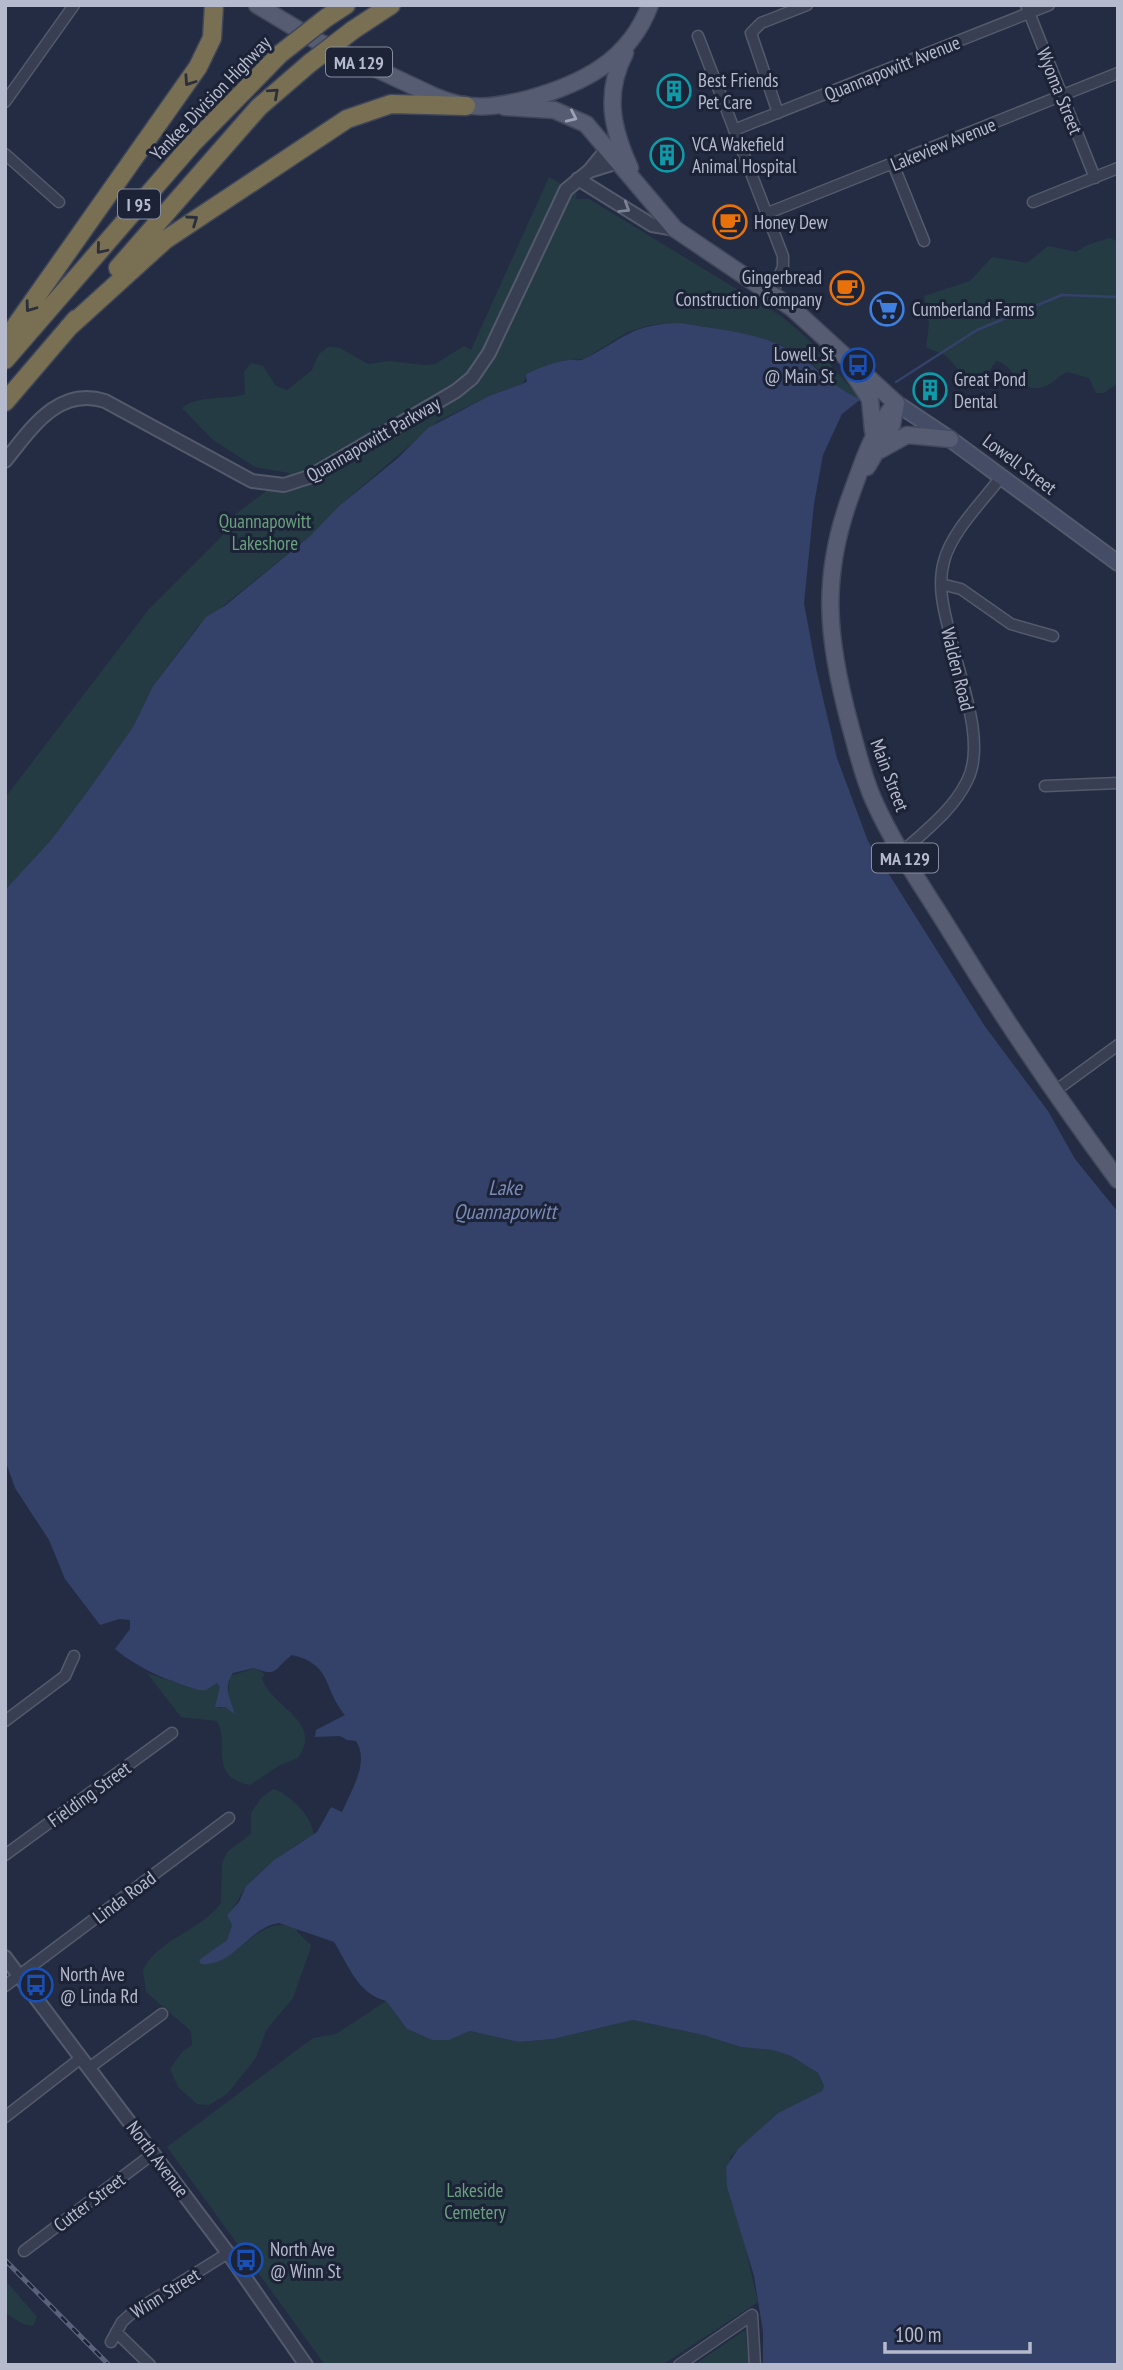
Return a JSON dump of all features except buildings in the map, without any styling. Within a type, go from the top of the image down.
[{"type":"highway","points":[[5,341],[198,67],[212,38],[214,5]]},
{"type":"highway","name":"Yankee Division Highway","points":[[5,360],[192,144],[280,54],[346,5]]},
{"type":"highway","name":"I 95","points":[[5,402],[251,116],[310,63],[391,5]]},
{"type":"highway","points":[[68,328],[164,240],[348,119],[391,104],[466,106]]},
{"type":"main road","name":"MA 129","points":[[257,5],[317,41],[451,103],[505,107]]},
{"type":"main road","name":"MA 129","points":[[632,40],[650,5]]},
{"type":"main road","points":[[505,107],[586,79],[603,69],[632,40]]},
{"type":"main road","name":"Lowell Street","points":[[632,40],[617,72],[611,102],[615,132],[639,187]]},
{"type":"main road","name":"Lowell Street","points":[[505,107],[554,110],[573,116],[590,128],[675,229],[772,294],[896,402],[1118,563]]},
{"type":"main road","name":"MA 129","points":[[827,340],[870,399],[874,419],[873,434]]},
{"type":"main road","name":"Main Street","points":[[896,402],[873,434],[832,561],[831,641],[865,776],[873,801],[984,988],[1118,1180]]},
{"type":"main road","name":"Main Street","points":[[853,490],[892,425],[896,402]]},
{"type":"main road","points":[[878,452],[907,435],[950,439]]},
{"type":"street","points":[[5,102],[74,5]]},
{"type":"street","points":[[778,113],[751,33],[761,23],[807,5]]},
{"type":"street","name":"Quannapowitt Avenue","points":[[734,130],[1028,9],[1049,5]]},
{"type":"street","name":"Wyoma Street","points":[[1028,9],[1095,178]]},
{"type":"street","points":[[698,36],[784,260],[772,294]]},
{"type":"street","name":"Lakeview Avenue","points":[[768,213],[1118,73]]},
{"type":"street","points":[[5,154],[59,202]]},
{"type":"street","name":"Quannapowitt Parkway","points":[[5,461],[51,409],[69,400],[89,398],[105,401],[252,481],[278,485],[303,480],[456,391],[472,378],[489,353],[564,193],[612,156]]},
{"type":"street","points":[[893,164],[924,241]]},
{"type":"street","points":[[1033,202],[1118,168]]},
{"type":"street","points":[[584,175],[655,226],[675,229]]},
{"type":"street","name":"Walden Road","points":[[902,852],[955,800],[970,777],[975,757],[974,733],[943,605],[943,562],[951,544],[1001,477]]},
{"type":"street","points":[[941,584],[961,589],[1011,624],[1053,636]]},
{"type":"street","points":[[1045,786],[1118,783]]},
{"type":"street","points":[[1055,1091],[1118,1045]]},
{"type":"street","points":[[5,1721],[65,1676],[74,1656]]},
{"type":"street","name":"Fielding Street","points":[[5,1855],[172,1733]]},
{"type":"street","name":"Linda Road","points":[[5,1986],[229,1818]]},
{"type":"street","name":"North Avenue","points":[[5,1956],[228,2253],[306,2365]]},
{"type":"street","points":[[5,2117],[162,2014]]},
{"type":"street","name":"Cutter Street","points":[[24,2251],[154,2153]]},
{"type":"street","name":"Winn Street","points":[[111,2342],[132,2313],[228,2253]]},
{"type":"street","points":[[679,2365],[752,2315],[755,2365]]},
{"type":"street","points":[[116,2332],[150,2365]]},
{"type":"green space","name":"Quannapowitt Lakeshore","points":[[549,177],[577,193],[575,199],[589,199],[781,316],[806,337],[861,399],[847,396],[827,375],[782,345],[750,335],[681,323],[650,325],[628,332],[584,359],[566,360],[530,372],[522,384],[489,396],[438,421],[339,506],[310,536],[198,626],[153,686],[133,727],[90,788],[51,840],[5,890],[5,798],[149,609],[230,528],[225,522],[290,473],[255,467],[213,440],[182,408],[204,399],[245,394],[244,372],[251,363],[263,366],[276,386],[287,390],[312,370],[319,354],[328,347],[340,348],[368,364],[389,361],[435,364],[464,346],[471,350]]},
{"type":"green space","points":[[1110,238],[1118,242],[1118,383],[1104,393],[1096,393],[1089,378],[1067,372],[1043,387],[1026,387],[1008,368],[996,361],[982,382],[975,381],[965,376],[946,356],[926,347],[929,325],[924,296],[970,281],[992,257],[1027,263],[1048,246],[1076,252],[1087,245]]},
{"type":"green space","points":[[255,1668],[265,1674],[262,1678],[267,1688],[293,1715],[305,1734],[304,1745],[298,1758],[280,1765],[250,1785],[237,1781],[224,1767],[222,1739],[217,1721],[181,1717],[147,1673],[198,1690],[217,1683],[221,1686],[218,1708],[225,1707],[235,1713],[228,1697],[230,1676]]},
{"type":"green space","points":[[273,1789],[287,1796],[306,1815],[313,1829],[313,1836],[287,1851],[251,1881],[227,1915],[232,1925],[227,1940],[199,1961],[207,1964],[219,1961],[261,1932],[283,1925],[297,1928],[297,1932],[311,1945],[310,1950],[293,1998],[267,2029],[255,2059],[227,2094],[209,2105],[197,2104],[178,2087],[170,2069],[182,2052],[192,2045],[191,2031],[146,1992],[143,1970],[159,1950],[203,1921],[221,1903],[222,1863],[227,1852],[251,1834],[251,1813],[261,1798]]},
{"type":"green space","name":"Lakeside Cemetery","points":[[386,2001],[407,2029],[432,2040],[449,2040],[470,2031],[519,2042],[553,2039],[633,2020],[703,2035],[741,2047],[772,2050],[791,2056],[818,2073],[824,2087],[822,2091],[778,2113],[730,2157],[731,2201],[739,2220],[758,2302],[662,2365],[325,2365],[167,2147],[313,2038],[336,2034]]},
{"type":"green space","points":[[5,2280],[37,2317],[33,2326],[23,2324],[5,2313]]},
{"type":"green space","points":[[745,2330],[749,2365],[694,2365]]},
{"type":"water","name":"Lake Quannapowitt","points":[[681,323],[768,340],[795,353],[844,391],[861,399],[842,414],[823,455],[814,504],[804,603],[837,758],[868,841],[984,1025],[1048,1111],[1075,1159],[1118,1212],[1118,2365],[763,2365],[763,2332],[754,2276],[727,2187],[726,2167],[738,2149],[778,2113],[822,2091],[824,2086],[818,2073],[791,2056],[772,2050],[741,2047],[703,2035],[633,2020],[553,2039],[519,2042],[470,2031],[449,2040],[432,2040],[407,2029],[386,2001],[368,1992],[361,1985],[334,1942],[279,1923],[268,1926],[223,1959],[201,1964],[199,1960],[227,1940],[232,1925],[227,1915],[239,1902],[246,1886],[274,1860],[317,1832],[331,1807],[342,1812],[358,1776],[360,1749],[356,1741],[340,1736],[315,1737],[316,1730],[345,1715],[321,1671],[305,1659],[292,1655],[272,1672],[254,1668],[233,1673],[228,1689],[235,1714],[225,1707],[215,1707],[220,1687],[217,1683],[206,1690],[198,1690],[144,1669],[115,1649],[130,1629],[130,1620],[119,1619],[100,1625],[65,1579],[49,1540],[15,1488],[5,1460],[5,890],[51,840],[90,788],[133,727],[153,686],[206,617],[226,605],[310,536],[339,506],[398,458],[428,428],[489,396],[527,382],[526,374],[563,361],[584,359],[628,334],[650,326]]},
{"type":"waterway","points":[[896,382],[977,330],[1062,295],[1118,297]]},
{"type":"railway","points":[[5,2260],[109,2365]]},
{"type":"place","name":"Best Friends Pet Care","points":[[674,91]]},
{"type":"place","name":"VCA Wakefield Animal Hospital","points":[[667,155]]},
{"type":"place","name":"Honey Dew","points":[[730,222]]},
{"type":"place","name":"Gingerbread Construction Company","points":[[847,288]]},
{"type":"place","name":"Cumberland Farms","points":[[887,309]]},
{"type":"place","name":"Lowell St @ Main St","points":[[858,365]]},
{"type":"place","name":"Great Pond Dental","points":[[930,390]]},
{"type":"place","name":"North Ave @ Linda Rd","points":[[36,1985]]},
{"type":"place","name":"North Ave @ Winn St","points":[[246,2260]]}]
